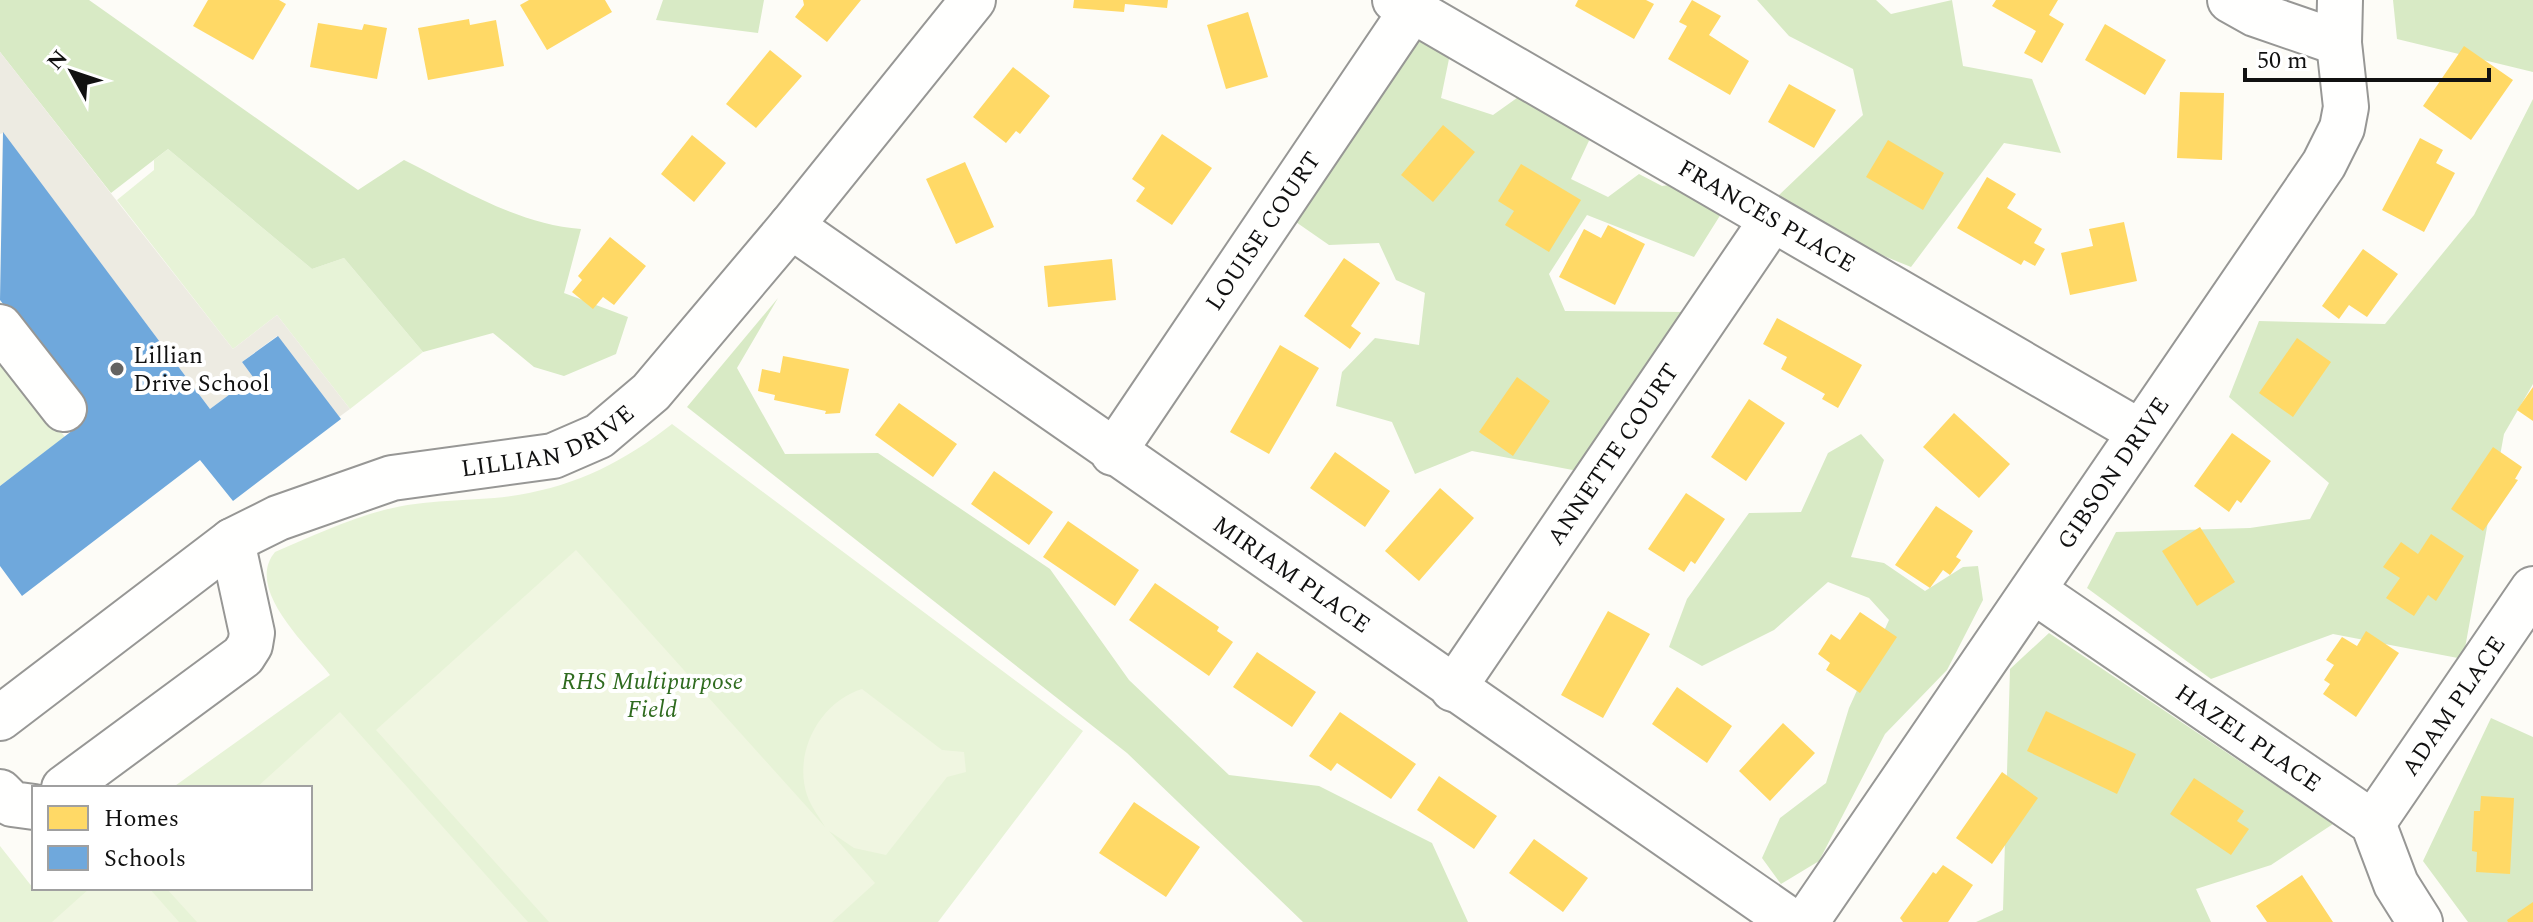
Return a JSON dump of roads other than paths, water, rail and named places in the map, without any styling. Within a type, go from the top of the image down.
[{"type":"street","name":"LILLIAN DRIVE","points":[[0,718],[232,541],[278,518],[392,478],[531,462],[575,448],[599,436],[651,392],[791,226],[973,0]]},
{"type":"street","points":[[2230,0],[2255,14],[2339,43]]},
{"type":"street","name":"GIBSON DRIVE","points":[[1806,922],[2324,164],[2342,128],[2346,107],[2339,43],[2340,0]]},
{"type":"street","name":"FRANCES PLACE","points":[[1403,5],[2140,432]]},
{"type":"street","name":"LOUISE COURT","points":[[1113,453],[1403,5]]},
{"type":"street","name":"ANNETTE COURT","points":[[1453,689],[1772,220]]},
{"type":"street","name":"MIRIAM PLACE","points":[[791,226],[1113,453],[1792,922]]},
{"type":"street","points":[[0,327],[64,409]]},
{"type":"street","points":[[67,786],[243,656],[250,645],[252,633],[232,541]]},
{"type":"street","name":"ADAM PLACE","points":[[2373,823],[2533,589]]},
{"type":"street","name":"HAZEL PLACE","points":[[2034,591],[2373,823]]},
{"type":"street","points":[[2373,823],[2396,884],[2420,922]]},
{"type":"place","name":"Lillian Drive School","points":[[117,369]]},
{"type":"park label","name":"RHS Multipurpose Field","points":[[652,695]]}]
